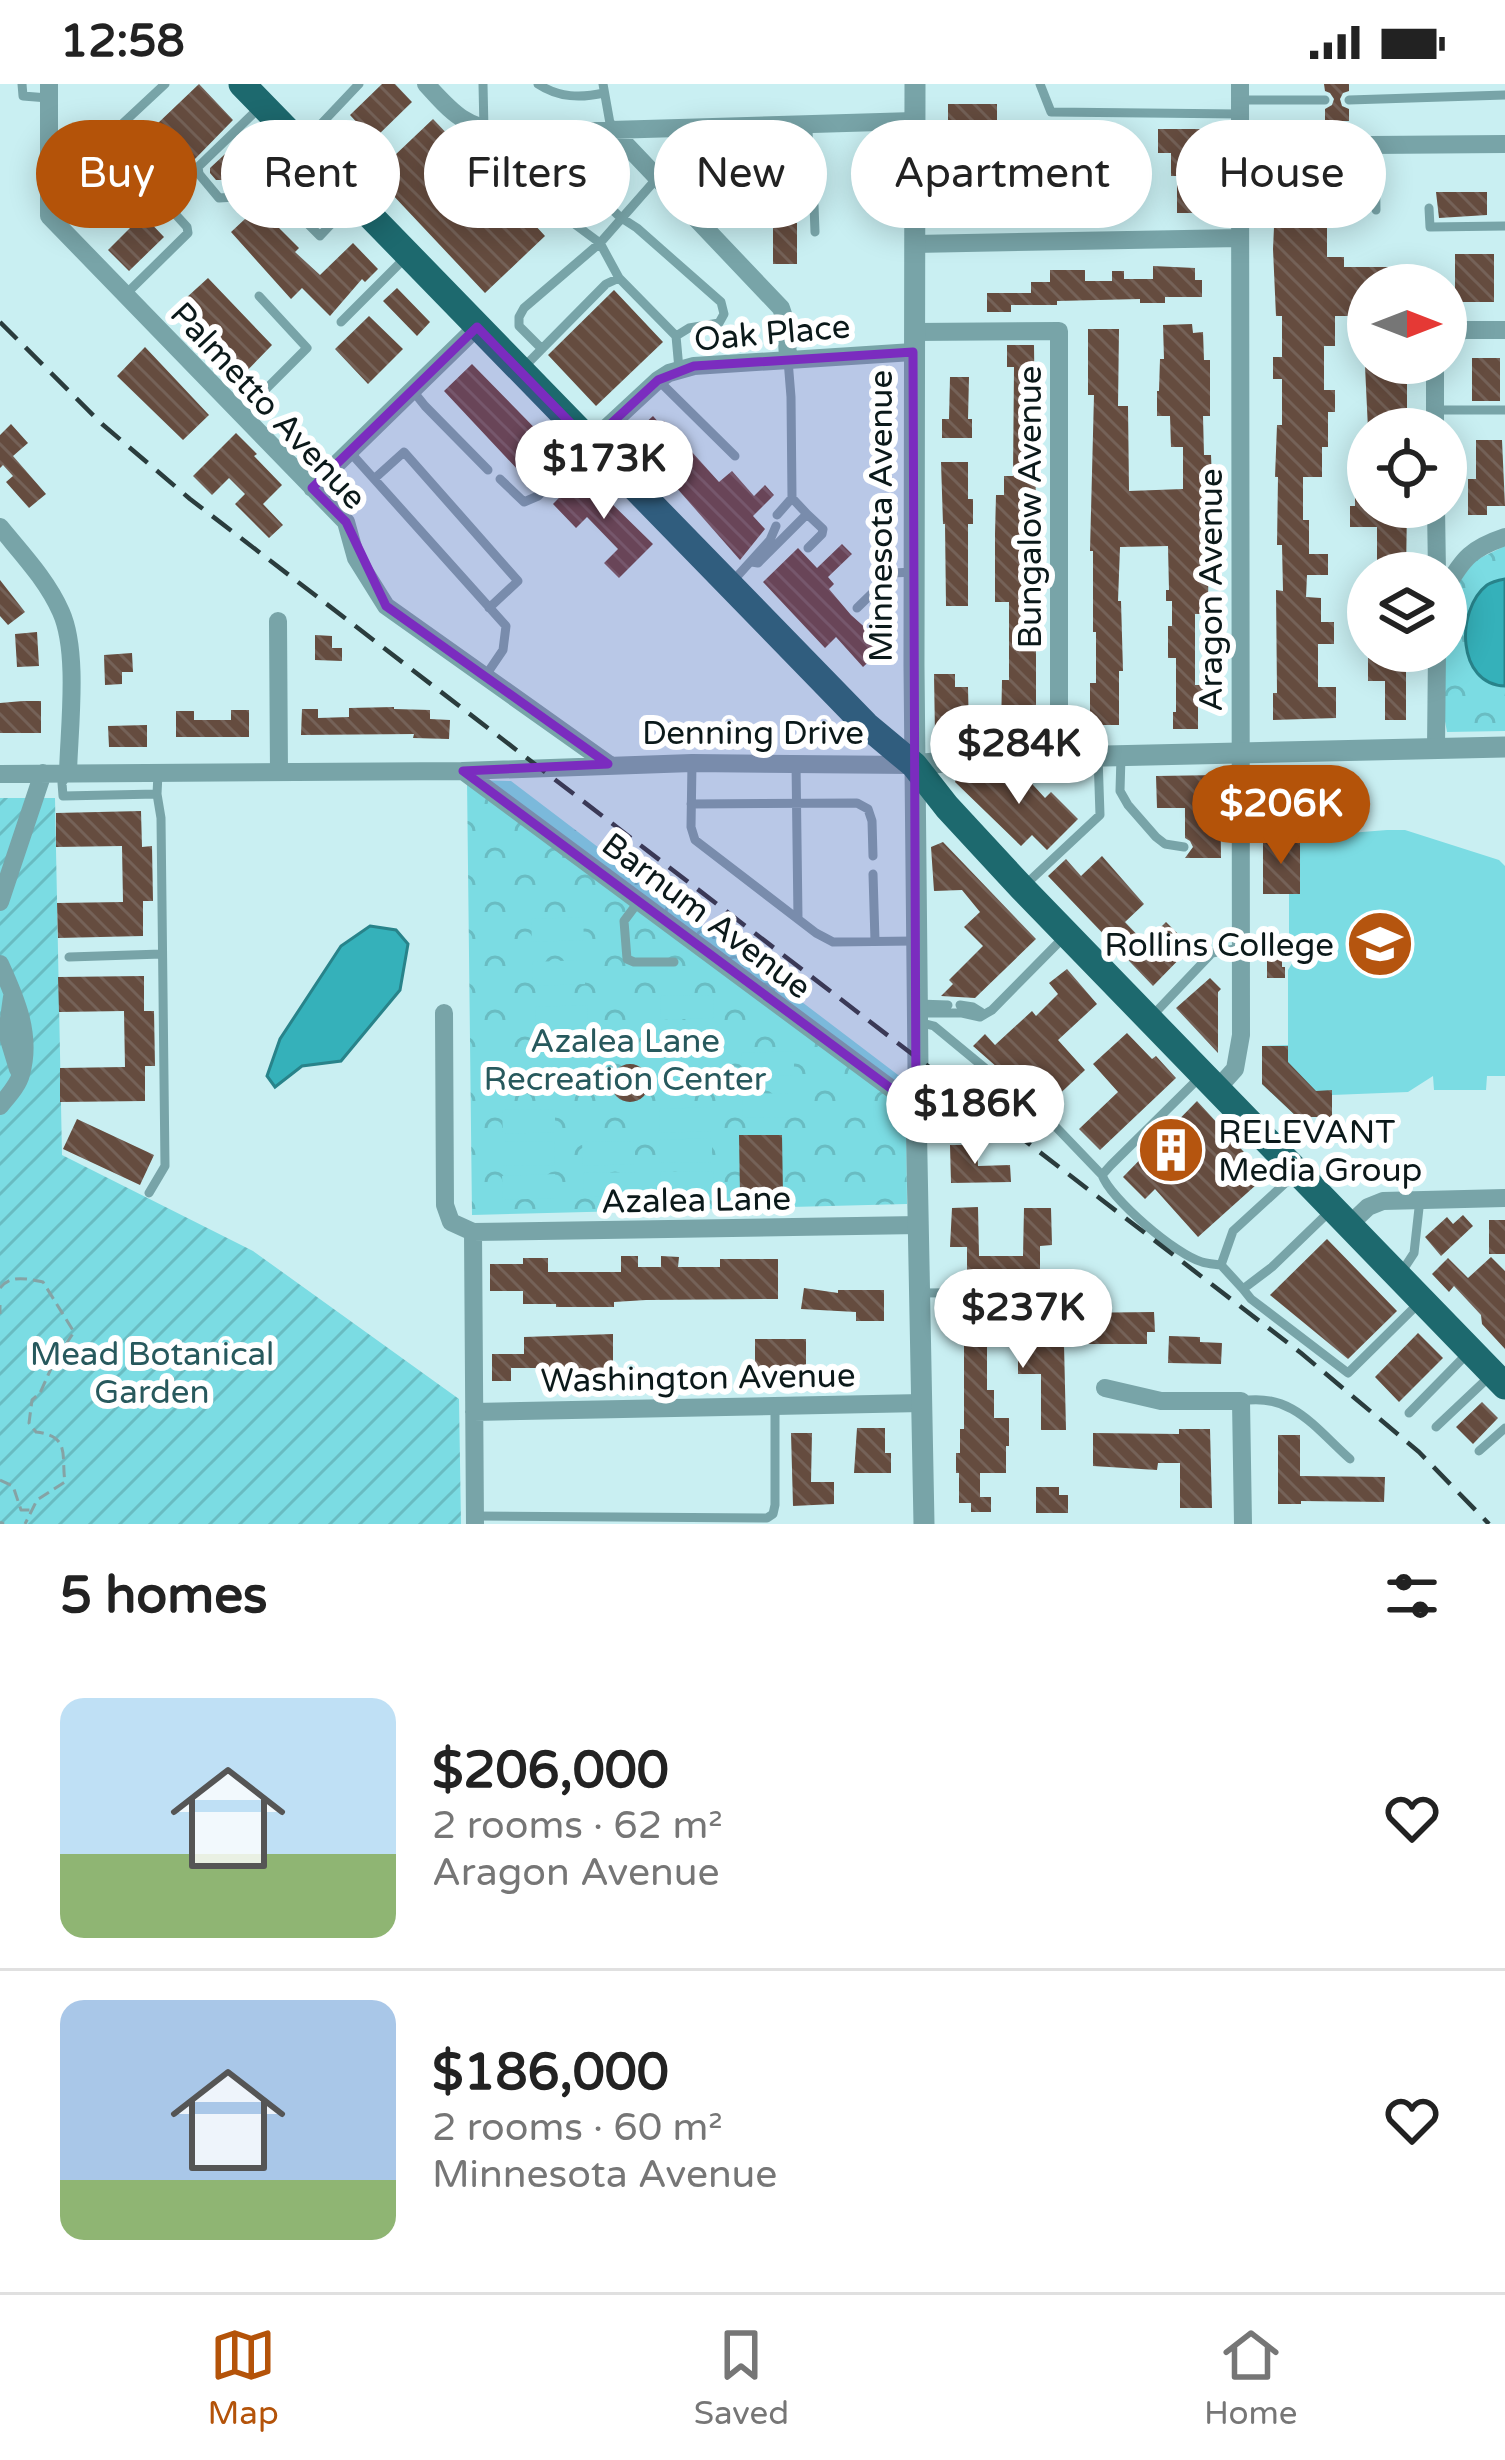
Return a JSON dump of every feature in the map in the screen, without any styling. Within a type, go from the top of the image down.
[{"type":"main road","points":[[256,92],[280,120]]},
{"type":"main road","points":[[381,228],[728,586],[866,725],[914,766],[1022,888],[1499,1380]]},
{"type":"street","points":[[426,84],[453,115],[465,120]]},
{"type":"street","name":"Minnesota Avenue","points":[[914,120],[915,84]]},
{"type":"street","name":"Palmetto Avenue","points":[[49,91],[49,216],[346,522],[356,558],[386,606],[610,765]]},
{"type":"street","points":[[1386,145],[1505,144]]},
{"type":"street","points":[[630,149],[654,173]]},
{"type":"street","points":[[706,228],[781,308],[788,358]]},
{"type":"street","name":"Minnesota Avenue","points":[[914,228],[916,1107],[924,1524]]},
{"type":"street","name":"Aragon Avenue","points":[[1210,1082],[1234,1070],[1241,1048],[1241,948],[1232,845],[1240,752],[1240,228]]},
{"type":"street","points":[[914,244],[1240,238]]},
{"type":"street","points":[[311,488],[477,327]]},
{"type":"street","points":[[1467,330],[1505,330]]},
{"type":"street","name":"Bungalow Avenue","points":[[913,342],[1059,331],[1059,757]]},
{"type":"street","name":"Oak Place","points":[[590,443],[658,380],[680,370],[913,342]]},
{"type":"street","points":[[0,527],[40,576],[62,614],[70,650],[68,773]]},
{"type":"street","points":[[1437,528],[1437,552]]},
{"type":"street","points":[[1437,541],[1447,549],[1473,550],[1505,537]]},
{"type":"street","points":[[1467,556],[1473,550]]},
{"type":"street","points":[[278,621],[279,772]]},
{"type":"street","points":[[1436,748],[1437,672]]},
{"type":"street","name":"Denning Drive","points":[[0,774],[463,771],[692,763],[914,766],[975,758],[1505,747]]},
{"type":"street","name":"Barnum Avenue","points":[[463,771],[916,1107]]},
{"type":"street","points":[[0,902],[43,773]]},
{"type":"street","points":[[0,964],[26,1034],[20,1078],[0,1106]]},
{"type":"street","points":[[444,1013],[445,1204],[451,1222],[473,1232],[475,1520]]},
{"type":"street","points":[[1341,1217],[1376,1203],[1505,1198]]},
{"type":"street","name":"Azalea Lane","points":[[473,1232],[919,1226]]},
{"type":"street","points":[[1105,1388],[1162,1401],[1241,1401],[1243,1524]]},
{"type":"street","name":"Washington Avenue","points":[[474,1412],[922,1402]]},
{"type":"lane","points":[[22,84],[23,96],[49,91]]},
{"type":"lane","points":[[126,120],[165,84]]},
{"type":"lane","points":[[328,120],[359,84]]},
{"type":"lane","points":[[483,84],[488,120]]},
{"type":"lane","points":[[538,84],[549,92],[588,97],[604,88],[609,120]]},
{"type":"lane","points":[[1040,84],[1051,112],[1240,99],[1320,100]]},
{"type":"lane","points":[[234,120],[256,92]]},
{"type":"lane","points":[[1349,100],[1505,95]]},
{"type":"lane","points":[[221,137],[198,167],[221,199]]},
{"type":"lane","points":[[630,206],[654,181]]},
{"type":"lane","points":[[1429,208],[1430,227],[1505,226]]},
{"type":"lane","points":[[630,223],[721,302],[724,314],[719,323],[689,328],[676,336]]},
{"type":"lane","points":[[125,295],[188,233],[187,228]]},
{"type":"lane","points":[[581,228],[600,242],[619,278],[676,336],[680,370]]},
{"type":"lane","points":[[542,349],[519,326],[524,308],[611,228]]},
{"type":"lane","points":[[815,228],[815,232]]},
{"type":"lane","points":[[341,322],[408,255]]},
{"type":"lane","points":[[520,371],[606,284],[619,278]]},
{"type":"lane","points":[[241,414],[307,348],[259,296]]},
{"type":"lane","points":[[728,586],[770,540],[776,520],[792,498],[788,358]]},
{"type":"lane","points":[[658,380],[735,456]]},
{"type":"lane","points":[[412,390],[488,470]]},
{"type":"lane","points":[[1467,415],[1505,410]]},
{"type":"lane","points":[[500,478],[524,502],[538,496],[590,443]]},
{"type":"lane","points":[[349,452],[506,626],[503,650],[484,678]]},
{"type":"lane","points":[[374,479],[404,452],[518,581],[489,608]]},
{"type":"lane","points":[[792,498],[823,530],[808,548]]},
{"type":"lane","points":[[752,562],[758,563],[807,514]]},
{"type":"lane","points":[[857,608],[893,573],[914,572]]},
{"type":"lane","points":[[1110,756],[1128,805],[1165,844],[1184,848]]},
{"type":"lane","points":[[1022,888],[1100,815],[1110,756]]},
{"type":"lane","points":[[692,763],[695,840],[833,942],[917,941]]},
{"type":"lane","points":[[796,763],[798,919]]},
{"type":"lane","points":[[149,1193],[165,1166],[158,772]]},
{"type":"lane","points":[[68,773],[62,783],[63,796],[157,794]]},
{"type":"lane","points":[[691,804],[857,802],[868,809],[872,821],[872,856]]},
{"type":"lane","points":[[872,874],[875,941]]},
{"type":"lane","points":[[639,901],[624,921],[627,958],[674,962]]},
{"type":"lane","points":[[918,1013],[980,1017],[1067,934]]},
{"type":"lane","points":[[1149,1019],[1212,953],[1241,948]]},
{"type":"lane","points":[[69,956],[162,954]]},
{"type":"lane","points":[[918,1013],[954,1005],[986,1013]]},
{"type":"lane","points":[[918,1013],[1030,1105],[1102,1175],[1116,1198],[1161,1236],[1198,1262],[1221,1265],[1251,1299],[1348,1373],[1422,1300]]},
{"type":"lane","points":[[1102,1175],[1210,1082]]},
{"type":"lane","points":[[1221,1265],[1233,1231],[1297,1172]]},
{"type":"lane","points":[[1399,1277],[1414,1253],[1420,1199]]},
{"type":"lane","points":[[1243,1289],[1341,1217]]},
{"type":"lane","points":[[920,1293],[1056,1292]]},
{"type":"lane","points":[[1409,1413],[1470,1350]]},
{"type":"lane","points":[[1436,1426],[1499,1380]]},
{"type":"lane","points":[[1241,1401],[1260,1397],[1290,1405],[1349,1459]]},
{"type":"lane","points":[[475,1520],[767,1518],[775,1505],[775,1406]]},
{"type":"lane","points":[[1479,1451],[1505,1428]]},
{"type":"path","points":[[0,1288],[16,1277],[43,1282],[74,1333],[32,1400],[29,1424],[36,1432],[60,1441],[66,1458],[65,1482],[38,1500],[25,1524]]},
{"type":"path","points":[[0,1305],[0,1313]]},
{"type":"path","points":[[0,1480],[13,1486],[21,1510],[32,1510]]},
{"type":"highlighted area","points":[[477,327],[590,443],[658,380],[694,366],[913,352],[916,1107],[463,771],[608,764],[386,606],[346,522],[312,488]]},
{"type":"green space","points":[[1505,546],[1505,579],[1476,598],[1468,622],[1474,645],[1496,686],[1505,686],[1505,731],[1447,732],[1444,672],[1467,672],[1467,571],[1476,560]]},
{"type":"green space","name":"Azalea Lane Recreation Center","points":[[467,780],[511,781],[906,1081],[907,1204],[472,1215]]},
{"type":"green space","name":"Mead Botanical Garden","points":[[0,798],[55,798],[62,1155],[253,1251],[459,1399],[461,1524],[0,1524]]},
{"type":"green space","points":[[1405,830],[1499,860],[1505,866],[1505,1076],[1487,1076],[1486,1090],[1434,1090],[1433,1076],[1408,1092],[1332,1095],[1332,1117],[1297,1117],[1262,1084],[1262,1046],[1288,1045],[1288,970],[1302,947],[1289,946],[1289,893],[1300,893],[1300,841]]},
{"type":"green space","points":[[583,917],[584,940],[532,942],[531,919]]},
{"type":"green space","points":[[585,960],[585,984],[533,986],[532,962]]},
{"type":"green space","points":[[713,995],[714,1018],[661,1020],[660,996]]},
{"type":"green space","points":[[587,1005],[588,1028],[536,1030],[535,1007]]},
{"type":"green space","points":[[712,1029],[712,1053],[660,1054],[659,1030]]},
{"type":"green space","points":[[590,1050],[590,1074],[538,1076],[537,1052]]},
{"type":"green space","points":[[794,1051],[794,1075],[742,1077],[741,1053]]},
{"type":"green space","points":[[795,1093],[795,1117],[743,1118],[742,1094]]},
{"type":"green space","points":[[712,1107],[712,1131],[660,1133],[659,1109]]},
{"type":"green space","points":[[555,1109],[555,1132],[503,1134],[502,1110]]},
{"type":"green space","points":[[712,1138],[712,1162],[660,1163],[659,1140]]},
{"type":"green space","points":[[554,1141],[555,1165],[502,1166],[502,1142]]},
{"type":"green space","points":[[635,1141],[635,1164],[583,1166],[582,1142]]},
{"type":"green space","points":[[713,1171],[714,1195],[661,1196],[660,1172]]},
{"type":"green space","points":[[636,1172],[636,1195],[584,1197],[583,1173]]},
{"type":"green space","points":[[555,1174],[555,1198],[503,1200],[502,1176]]},
{"type":"shaded area","points":[[1505,579],[1505,686],[1477,673],[1467,648],[1470,611],[1487,585]]},
{"type":"shaded area","points":[[370,926],[396,930],[408,944],[400,990],[341,1061],[302,1066],[275,1087],[267,1076],[280,1039],[341,946]]},
{"type":"building","points":[[199,84],[233,120],[221,120],[221,132],[197,157],[197,120],[161,120]]},
{"type":"building","points":[[382,84],[395,84],[412,102],[394,120],[355,120],[350,115]]},
{"type":"building","points":[[1324,84],[1349,84],[1349,91],[1340,99],[1349,109],[1349,120],[1325,120],[1325,109],[1334,99]]},
{"type":"building","points":[[948,104],[997,104],[997,120],[948,120]]},
{"type":"building","points":[[424,128],[424,228],[538,228],[545,236],[485,293],[400,203],[400,150]]},
{"type":"building","points":[[1158,129],[1176,129],[1176,176],[1171,176],[1171,153],[1158,153]]},
{"type":"building","points":[[221,158],[221,180],[216,180],[210,168]]},
{"type":"building","points":[[1436,192],[1487,192],[1487,215],[1439,218]]},
{"type":"building","points":[[130,228],[155,228],[164,237],[129,271],[108,250]]},
{"type":"building","points":[[235,228],[279,228],[299,248],[295,252],[320,275],[353,243],[378,269],[365,282],[362,279],[330,316],[302,288],[291,299],[231,232]]},
{"type":"building","points":[[773,228],[797,228],[797,264],[773,264]]},
{"type":"building","points":[[1274,228],[1327,228],[1327,257],[1344,257],[1347,267],[1347,316],[1335,316],[1335,346],[1324,346],[1324,390],[1335,390],[1335,412],[1328,412],[1322,477],[1303,477],[1309,554],[1328,554],[1328,575],[1307,575],[1306,597],[1321,598],[1321,622],[1334,622],[1334,644],[1318,644],[1318,687],[1336,687],[1336,718],[1273,720],[1276,590],[1283,591],[1275,477],[1282,379],[1273,379],[1273,357],[1282,357],[1282,316],[1276,316]]},
{"type":"building","points":[[1455,254],[1494,254],[1494,302],[1467,302],[1467,264],[1455,264]]},
{"type":"building","points":[[1153,266],[1195,268],[1195,280],[1202,280],[1202,297],[1165,297],[1165,303],[1057,301],[1057,305],[1011,305],[1011,312],[987,312],[987,293],[1031,293],[1031,282],[1050,282],[1050,270],[1085,270],[1085,281],[1112,281],[1112,271],[1124,271],[1124,279],[1153,279]]},
{"type":"building","points":[[208,278],[272,345],[240,378],[175,308]]},
{"type":"building","points":[[397,288],[430,322],[417,336],[383,301]]},
{"type":"building","points":[[614,290],[663,342],[596,406],[548,355]]},
{"type":"building","points":[[369,316],[403,349],[368,384],[335,349]]},
{"type":"building","points":[[1192,324],[1193,333],[1203,332],[1204,360],[1210,360],[1210,416],[1203,416],[1204,455],[1211,455],[1213,507],[1209,507],[1208,614],[1195,614],[1195,685],[1205,685],[1205,705],[1198,705],[1198,729],[1173,729],[1176,658],[1168,658],[1172,601],[1166,601],[1168,546],[1120,547],[1123,671],[1119,671],[1119,725],[1090,725],[1096,632],[1090,551],[1094,395],[1088,395],[1088,329],[1119,329],[1118,406],[1128,406],[1129,491],[1183,489],[1183,447],[1171,447],[1170,416],[1157,416],[1157,391],[1160,359],[1164,359],[1163,325]]},
{"type":"building","points":[[1007,345],[1034,345],[1036,516],[1026,516],[1026,546],[1035,546],[1035,563],[1024,563],[1024,613],[1031,613],[1031,647],[1036,647],[1036,730],[1001,730],[1002,680],[1009,680],[1009,602],[995,602],[995,534],[996,495],[1004,495],[1004,476],[1013,476],[1014,367],[1007,367]]},
{"type":"building","points":[[145,347],[209,415],[183,440],[117,376]]},
{"type":"building","points":[[1472,358],[1500,358],[1500,401],[1472,401]]},
{"type":"building","points":[[472,364],[563,457],[534,487],[444,391]]},
{"type":"building","points":[[950,377],[969,377],[972,438],[942,438],[942,419],[949,419]]},
{"type":"building","points":[[1366,384],[1407,384],[1407,408],[1367,408]]},
{"type":"building","points":[[653,416],[660,424],[664,421],[719,482],[732,471],[754,496],[765,485],[774,495],[753,516],[765,529],[740,560],[631,436]]},
{"type":"building","points":[[11,424],[28,443],[13,456],[46,494],[29,508],[6,482],[13,476],[3,465],[0,468],[0,435]]},
{"type":"building","points":[[236,433],[282,485],[263,504],[283,525],[269,538],[235,504],[245,494],[229,478],[212,495],[193,476]]},
{"type":"building","points":[[1476,440],[1502,440],[1505,506],[1487,506],[1487,515],[1468,515],[1468,479],[1476,479]]},
{"type":"building","points":[[941,462],[968,462],[973,524],[968,524],[968,606],[946,606]]},
{"type":"building","points":[[585,471],[653,544],[619,578],[604,563],[618,549],[587,517],[576,528],[553,504]]},
{"type":"building","points":[[1377,528],[1407,528],[1406,552],[1377,552]]},
{"type":"building","points":[[842,544],[852,554],[828,577],[834,584],[829,589],[851,615],[888,644],[863,667],[836,637],[825,648],[763,582],[798,548],[817,568]]},
{"type":"building","points":[[0,580],[25,612],[8,625],[0,616]]},
{"type":"building","points":[[37,632],[39,666],[17,667],[15,634]]},
{"type":"building","points":[[315,635],[332,636],[332,648],[342,648],[342,661],[315,660]]},
{"type":"building","points":[[132,653],[133,672],[122,672],[122,684],[105,685],[104,655]]},
{"type":"building","points":[[1368,672],[1406,672],[1406,720],[1385,720],[1385,681],[1368,681]]},
{"type":"building","points":[[934,674],[955,674],[955,687],[968,687],[969,734],[935,735]]},
{"type":"building","points":[[41,701],[41,733],[0,733],[0,703]]},
{"type":"building","points":[[349,708],[430,710],[430,719],[450,720],[449,739],[413,738],[414,734],[301,735],[302,709],[318,709],[318,718],[349,717]]},
{"type":"building","points":[[231,710],[249,710],[249,737],[176,737],[176,711],[194,711],[194,720],[231,720]]},
{"type":"building","points":[[147,725],[147,747],[109,747],[108,726]]},
{"type":"building","points":[[1023,774],[1045,798],[1051,792],[1078,819],[1047,850],[1032,835],[1021,846],[955,782],[957,776]]},
{"type":"building","points":[[1220,775],[1221,858],[1185,858],[1193,847],[1185,838],[1185,808],[1157,808],[1156,776]]},
{"type":"building","points":[[141,811],[142,847],[152,846],[153,901],[143,901],[143,936],[58,938],[57,903],[123,902],[122,846],[56,847],[56,813]]},
{"type":"building","points":[[1263,840],[1300,841],[1300,894],[1263,894]]},
{"type":"building","points":[[943,842],[1036,939],[975,998],[941,996],[953,984],[949,980],[983,946],[964,927],[980,912],[962,890],[934,891],[931,847]]},
{"type":"building","points":[[1102,856],[1144,904],[1125,922],[1145,943],[1166,922],[1191,947],[1153,986],[1048,876],[1066,859],[1081,876]]},
{"type":"building","points":[[1267,942],[1282,942],[1285,978],[1267,978]]},
{"type":"building","points":[[1067,969],[1097,1004],[1058,1040],[1085,1070],[1051,1102],[1025,1074],[1016,1082],[973,1046],[985,1034],[995,1045],[1032,1011],[1036,1016],[1058,994],[1049,983]]},
{"type":"building","points":[[144,976],[144,1011],[154,1011],[155,1066],[145,1066],[145,1101],[60,1102],[60,1068],[125,1067],[124,1011],[59,1012],[58,977]]},
{"type":"building","points":[[1210,978],[1221,989],[1218,1053],[1176,1008]]},
{"type":"building","points":[[1127,1033],[1176,1078],[1100,1150],[1079,1129],[1118,1092],[1093,1064]]},
{"type":"building","points":[[1262,1046],[1288,1046],[1288,1062],[1316,1091],[1332,1090],[1332,1117],[1297,1117],[1262,1084]]},
{"type":"building","points":[[630,1064],[644,1069],[649,1083],[644,1097],[630,1102],[616,1097],[611,1083],[616,1069]]},
{"type":"building","points":[[1197,1101],[1266,1176],[1198,1237],[1155,1189],[1145,1199],[1123,1177]]},
{"type":"building","points":[[77,1119],[154,1155],[140,1185],[63,1149]]},
{"type":"building","points":[[739,1135],[782,1135],[783,1195],[740,1196]]},
{"type":"building","points":[[950,1145],[977,1145],[978,1166],[1010,1165],[1011,1182],[951,1183]]},
{"type":"building","points":[[978,1207],[979,1256],[1023,1256],[1024,1208],[1051,1208],[1052,1245],[1040,1246],[1040,1274],[967,1274],[967,1247],[950,1247],[952,1208]]},
{"type":"building","points":[[1463,1215],[1473,1226],[1441,1256],[1425,1237],[1447,1217],[1453,1224]]},
{"type":"building","points":[[1489,1220],[1505,1220],[1505,1254],[1489,1254]]},
{"type":"building","points":[[1327,1239],[1397,1311],[1348,1359],[1270,1295]]},
{"type":"building","points":[[621,1256],[638,1256],[638,1267],[661,1267],[661,1256],[679,1257],[678,1267],[720,1267],[720,1259],[778,1259],[778,1299],[646,1300],[614,1302],[614,1307],[556,1307],[523,1304],[523,1291],[490,1291],[490,1264],[548,1258],[548,1272],[621,1272]]},
{"type":"building","points":[[1491,1257],[1505,1271],[1505,1349],[1454,1286],[1449,1292],[1432,1274],[1448,1258],[1468,1278]]},
{"type":"building","points":[[804,1288],[838,1293],[884,1290],[884,1321],[856,1321],[856,1312],[801,1309]]},
{"type":"building","points":[[1061,1299],[1061,1311],[1068,1313],[1154,1312],[1155,1332],[1147,1332],[1147,1344],[1064,1344],[1066,1430],[1041,1430],[1041,1374],[1018,1374],[1018,1340],[987,1340],[987,1390],[994,1390],[994,1418],[1009,1418],[1009,1446],[1006,1473],[980,1473],[980,1497],[991,1497],[991,1512],[971,1512],[971,1503],[959,1503],[956,1473],[960,1429],[964,1429],[964,1340],[952,1340],[952,1302]]},
{"type":"building","points":[[1418,1333],[1443,1358],[1399,1402],[1375,1377]]},
{"type":"building","points":[[613,1334],[613,1377],[557,1374],[557,1368],[511,1368],[511,1381],[492,1381],[492,1354],[524,1354],[524,1337]]},
{"type":"building","points":[[1169,1336],[1222,1343],[1221,1364],[1168,1363]]},
{"type":"building","points":[[755,1339],[806,1339],[806,1371],[755,1371]]},
{"type":"building","points":[[1482,1402],[1498,1418],[1473,1444],[1456,1427]]},
{"type":"building","points":[[857,1428],[885,1428],[891,1473],[854,1473]]},
{"type":"building","points":[[1179,1429],[1210,1429],[1212,1508],[1180,1508],[1180,1463],[1158,1463],[1157,1470],[1093,1466],[1093,1433],[1179,1434]]},
{"type":"building","points":[[791,1433],[812,1433],[811,1482],[834,1482],[834,1504],[793,1506]]},
{"type":"building","points":[[1278,1435],[1300,1435],[1300,1476],[1385,1477],[1384,1502],[1278,1504]]},
{"type":"building","points":[[1036,1487],[1059,1487],[1059,1495],[1068,1495],[1068,1513],[1036,1513]]},
{"type":"railway","points":[[0,322],[102,424],[190,499],[1301,1353],[1419,1452],[1489,1524]]},
{"type":"place","name":"Rollins College","points":[[1380,944]]},
{"type":"place","name":"RELEVANT Media Group","points":[[1171,1150]]}]
